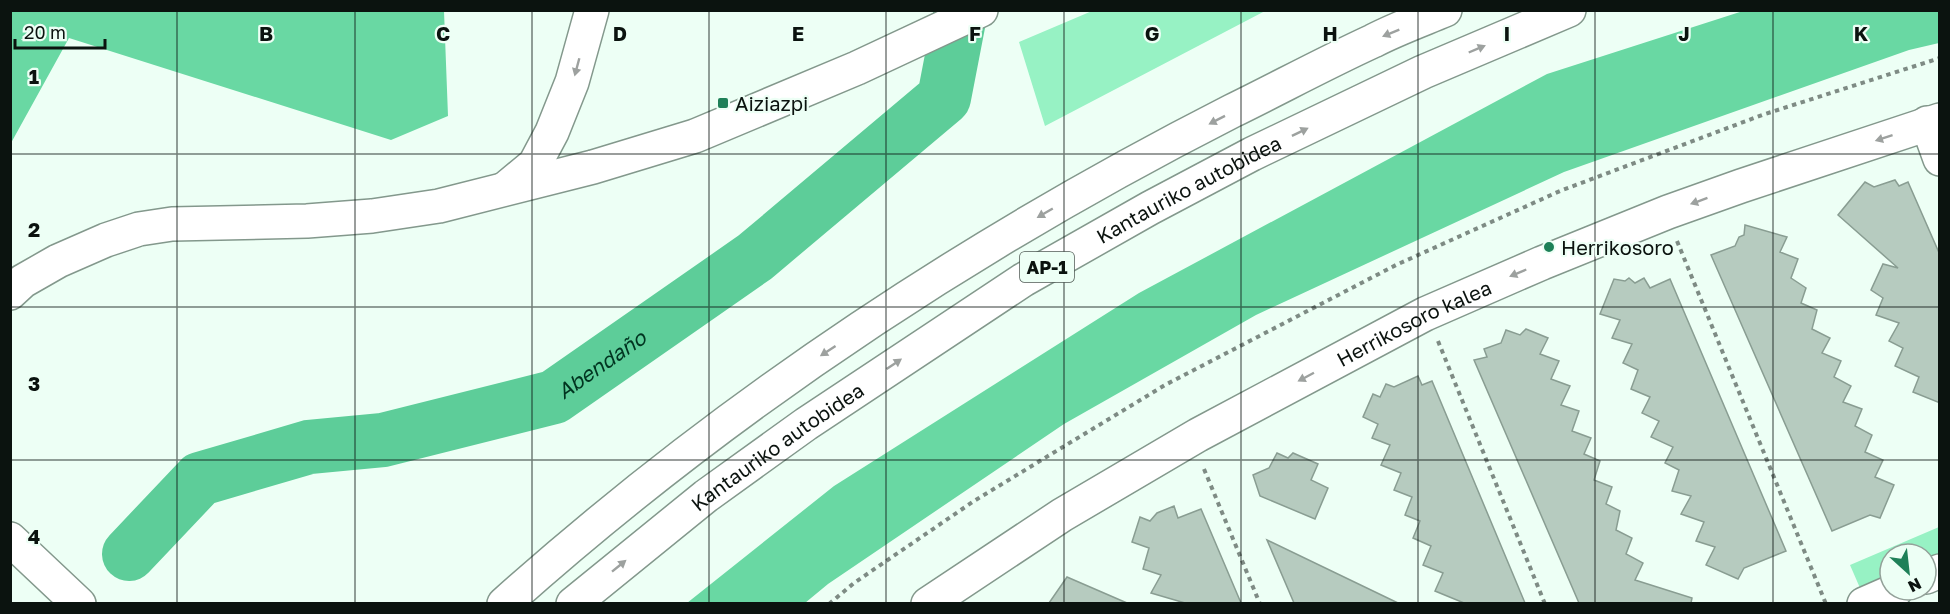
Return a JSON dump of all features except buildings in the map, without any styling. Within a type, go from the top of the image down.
[{"type":"main road","points":[[503,191],[535,164],[552,132],[572,82],[592,10]]},
{"type":"main road","points":[[10,293],[23,281],[58,261],[106,240],[139,229],[172,224],[307,221],[372,216],[439,206],[593,167],[694,136],[857,68],[981,10]]},
{"type":"main road","name":"AP-1","points":[[504,603],[564,550],[786,379],[998,240],[1125,167],[1196,130],[1374,40],[1445,10]]},
{"type":"main road","name":"Kantauriko autobidea","points":[[573,603],[706,496],[796,431],[1023,280],[1150,208],[1252,154],[1423,72],[1569,10]]},
{"type":"main road","points":[[1933,122],[1940,159]]},
{"type":"main road","name":"Herrikosoro kalea","points":[[946,598],[1062,515],[1198,435],[1425,314],[1668,212],[1933,122]]},
{"type":"main road","points":[[10,539],[79,603]]},
{"type":"main road","points":[[1864,603],[1878,597]]},
{"type":"path","points":[[829,603],[854,583],[974,501],[1165,385],[1396,265],[1560,191],[1751,119],[1940,58]]},
{"type":"path","points":[[1675,235],[1826,603]]},
{"type":"path","points":[[1434,331],[1545,603]]},
{"type":"path","points":[[1201,463],[1260,603]]},
{"type":"green space","points":[[11,10],[444,11],[448,116],[391,140],[69,38],[11,143]]},
{"type":"green space","points":[[1092,11],[1265,11],[1045,126],[1019,42]]},
{"type":"green space","points":[[1743,11],[1939,11],[1939,43],[1909,50],[1564,172],[1256,315],[1064,424],[828,584],[805,603],[687,603],[834,486],[1139,293],[1547,74]]},
{"type":"green space","points":[[1939,527],[1938,554],[1938,542],[1904,542]]},
{"type":"green space","points":[[1878,553],[1878,580],[1860,588],[1850,565]]},
{"type":"waterway","name":"Abendaño","points":[[129,554],[200,479],[309,447],[383,440],[554,397],[755,257],[944,98],[961,10]]},
{"type":"place","name":"Aiziazpi","points":[[723,103]]},
{"type":"place","name":"Herrikosoro","points":[[1549,247]]}]
